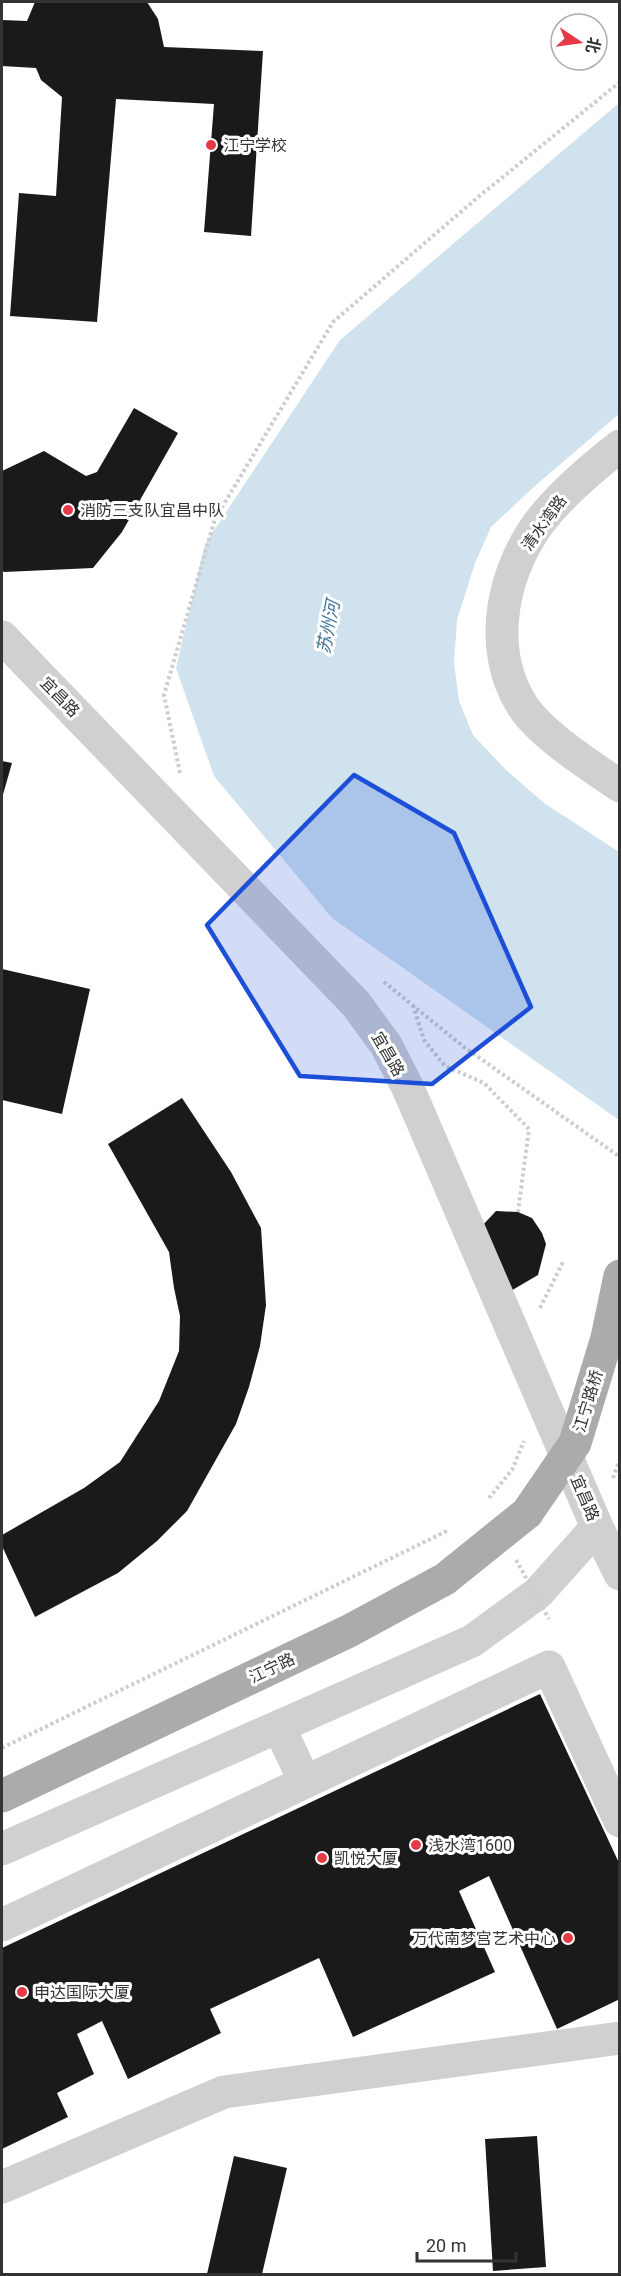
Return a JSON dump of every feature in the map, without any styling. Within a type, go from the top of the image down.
[{"type":"main road","name":"江宁路桥","points":[[526,1513],[575,1443],[607,1338],[620,1276]]},
{"type":"main road","name":"江宁路","points":[[2,1796],[349,1631],[445,1579],[526,1513]]},
{"type":"street","name":"清水湾路","points":[[620,446],[574,483],[544,516],[521,552],[506,594],[501,636],[506,671],[522,706],[546,731],[620,786]]},
{"type":"street","name":"宜昌路","points":[[2,637],[356,1004],[386,1044],[408,1088],[597,1527],[620,1574]]},
{"type":"street","points":[[2,1849],[472,1641],[538,1593],[597,1527]]},
{"type":"street","points":[[2,1925],[549,1667],[620,1821]]},
{"type":"street","points":[[279,1727],[305,1782]]},
{"type":"street","points":[[2,2187],[224,2092],[620,2038]]},
{"type":"path","points":[[182,782],[164,695],[215,519],[333,322],[477,198],[620,82]]},
{"type":"path","points":[[374,975],[464,1047],[620,1156]]},
{"type":"path","points":[[412,1004],[424,1040],[445,1066],[484,1083],[529,1129],[518,1212]]},
{"type":"path","points":[[536,1316],[563,1262]]},
{"type":"path","points":[[485,1503],[512,1470],[542,1399]]},
{"type":"path","points":[[2,1748],[450,1529]]},
{"type":"path","points":[[516,1560],[549,1619]]},
{"type":"highlighted area","points":[[354,775],[454,833],[531,1007],[432,1084],[300,1076],[207,925]]},
{"type":"water","name":"苏州河","points":[[619,103],[619,414],[491,527],[475,563],[457,620],[454,663],[459,701],[473,735],[506,770],[544,803],[619,852],[619,1120],[332,918],[214,776],[176,668],[205,544],[340,340]]},
{"type":"building","points":[[35,2],[147,2],[158,19],[164,47],[263,51],[251,236],[204,232],[214,104],[116,99],[97,322],[10,316],[19,193],[56,196],[62,97],[41,80],[36,68],[2,66],[2,20],[27,21]]},
{"type":"building","name":"消防三支队宜昌中队","points":[[134,408],[178,433],[122,532],[93,568],[4,572],[2,570],[2,471],[44,451],[86,476],[97,472]]},
{"type":"building","points":[[2,761],[12,763],[2,798]]},
{"type":"building","points":[[2,969],[90,989],[62,1114],[2,1100]]},
{"type":"building","points":[[182,1098],[231,1172],[261,1228],[266,1305],[260,1346],[249,1387],[236,1424],[187,1511],[157,1541],[118,1573],[35,1617],[2,1546],[2,1535],[84,1488],[120,1462],[159,1401],[179,1351],[180,1316],[169,1252],[108,1144]]},
{"type":"building","points":[[496,1211],[518,1212],[532,1218],[546,1244],[538,1275],[509,1292],[481,1227]]},
{"type":"building","name":"浅水湾1600","points":[[540,1694],[620,1865],[620,1999],[557,2029],[489,1876],[459,1891],[495,1972],[353,2037],[319,1958],[210,2009],[221,2033],[128,2079],[102,2021],[77,2034],[94,2074],[57,2093],[68,2117],[2,2149],[2,1948]]},
{"type":"building","points":[[537,2136],[546,2267],[493,2271],[485,2139]]},
{"type":"building","points":[[234,2156],[287,2168],[262,2274],[207,2274]]},
{"type":"place","name":"江宁学校","points":[[211,145]]},
{"type":"place","name":"消防三支队宜昌中队","points":[[68,510]]},
{"type":"place","name":"浅水湾1600","points":[[416,1845]]},
{"type":"place","name":"凯悦大厦","points":[[322,1858]]},
{"type":"place","name":"万代南梦宫艺术中心","points":[[568,1938]]},
{"type":"place","name":"申达国际大厦","points":[[22,1992]]}]
